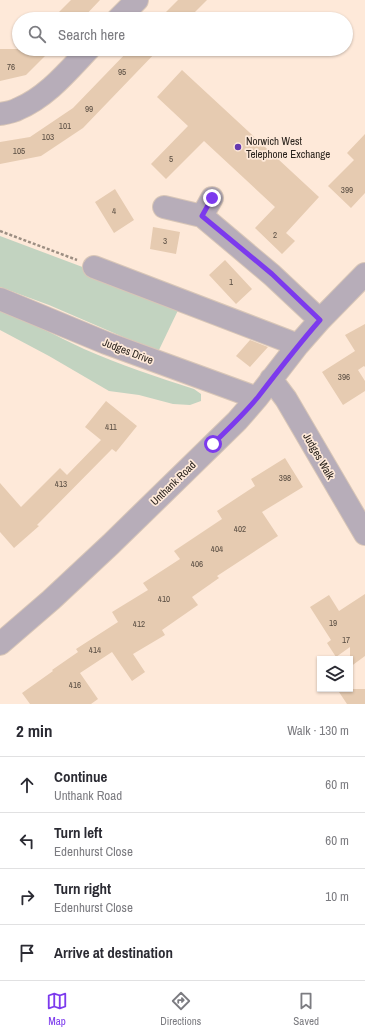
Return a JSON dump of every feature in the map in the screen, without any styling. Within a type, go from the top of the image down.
[{"type":"street","points":[[125,12],[137,0]]},
{"type":"street","points":[[0,114],[17,110],[36,100],[55,85],[83,56]]},
{"type":"street","points":[[164,207],[207,207],[272,274],[320,320]]},
{"type":"street","points":[[94,267],[298,345]]},
{"type":"street","name":"Unthank Road","points":[[0,644],[110,544],[237,421],[257,398],[298,345],[365,274]]},
{"type":"street","name":"Judges Drive","points":[[0,299],[106,343],[257,398]]},
{"type":"street","name":"Judges Walk","points":[[271,380],[286,399],[363,527]]},
{"type":"path","points":[[0,231],[94,267]]},
{"type":"green space","points":[[0,236],[181,304],[158,352],[49,305],[0,287]]},
{"type":"green space","points":[[0,310],[98,355],[194,389],[201,394],[201,401],[190,405],[173,404],[139,395],[109,391],[49,356],[0,330]]},
{"type":"building","points":[[71,0],[100,0],[89,12],[59,12]]},
{"type":"building","points":[[178,0],[207,0],[195,12],[166,12]]},
{"type":"building","points":[[0,49],[12,49],[12,56],[45,56],[26,75],[0,81]]},
{"type":"building","points":[[123,56],[152,56],[83,128],[41,156],[0,164],[0,142],[30,137],[73,108]]},
{"type":"building","name":"Norwich West Telephone Exchange","points":[[182,70],[319,197],[286,233],[295,241],[282,254],[255,228],[275,207],[204,141],[166,179],[151,164],[188,126],[157,97]]},
{"type":"building","points":[[365,134],[365,193],[351,208],[328,186],[354,160],[347,153]]},
{"type":"building","points":[[115,189],[134,220],[114,233],[95,202]]},
{"type":"building","points":[[153,227],[180,232],[176,254],[150,249]]},
{"type":"building","points":[[225,260],[252,289],[236,304],[209,275]]},
{"type":"building","points":[[365,324],[365,367],[364,366],[358,370],[365,381],[365,391],[343,405],[322,372],[355,351],[345,335]]},
{"type":"building","points":[[250,340],[268,347],[250,367],[236,356]]},
{"type":"building","points":[[106,401],[137,426],[116,452],[112,449],[37,525],[39,526],[14,548],[0,532],[0,483],[21,507],[60,468],[67,475],[101,440],[85,427]]},
{"type":"building","points":[[285,458],[303,487],[262,512],[278,536],[217,576],[219,578],[192,597],[198,605],[162,630],[165,635],[133,654],[145,672],[132,681],[112,652],[80,673],[98,699],[91,704],[30,704],[22,693],[78,652],[76,649],[118,622],[112,612],[148,590],[143,583],[180,559],[174,551],[222,519],[217,511],[255,486],[251,479]]},
{"type":"building","points":[[365,594],[365,656],[353,665],[353,656],[350,656],[350,647],[335,656],[327,643],[331,640],[310,607],[329,595],[339,611]]},
{"type":"building","points":[[353,689],[365,689],[365,704],[347,704],[339,692],[353,692]]},
{"type":"place","name":"Norwich West Telephone Exchange","points":[[238,147]]},
{"type":"route","points":[[212,198],[202,216],[272,274],[320,320],[298,345],[257,398],[237,421],[213,444]]}]
